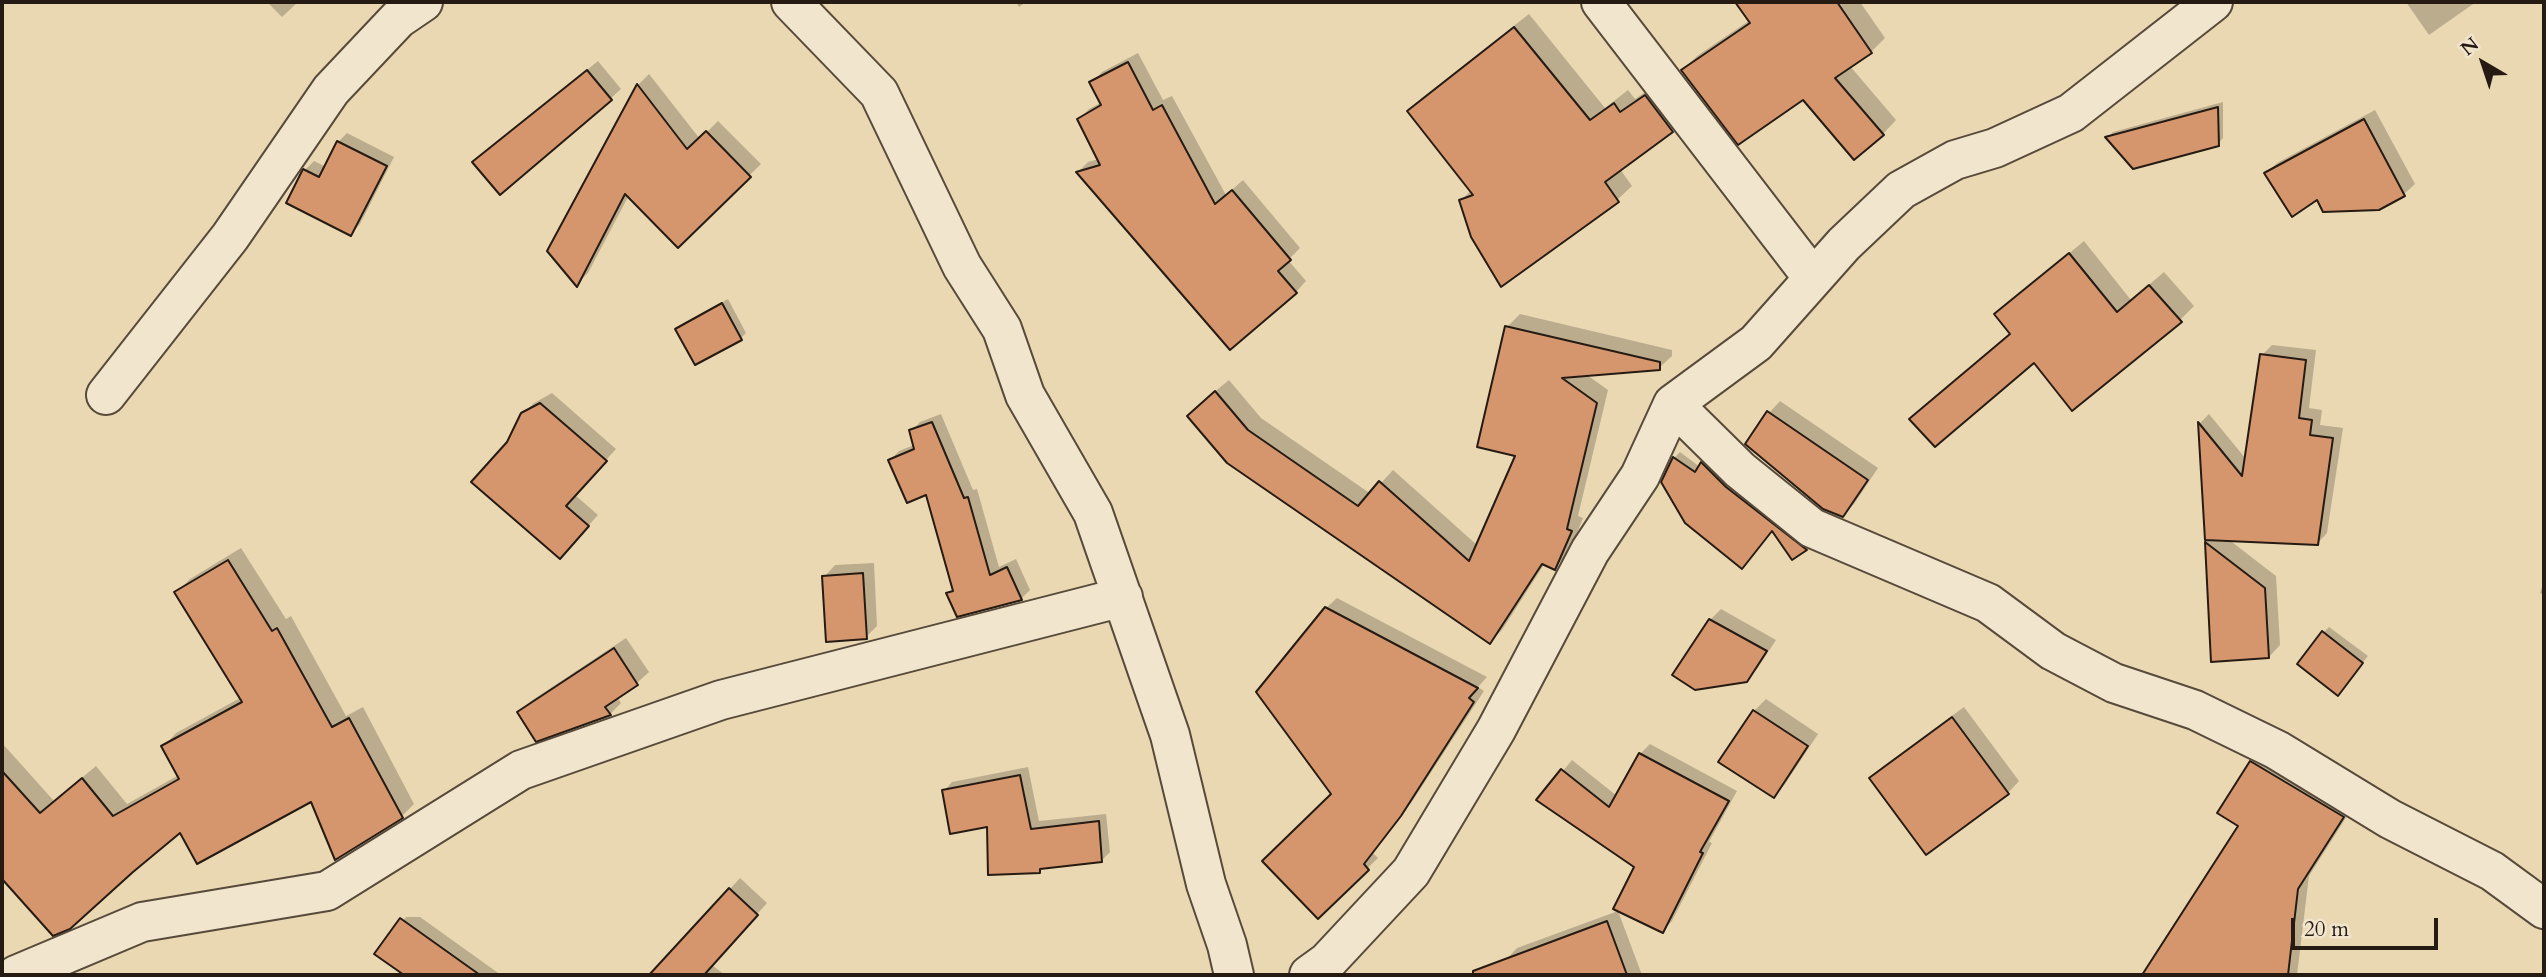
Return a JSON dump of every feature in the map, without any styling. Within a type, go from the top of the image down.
[{"type":"street","points":[[106,396],[230,237],[331,90],[398,19],[423,2]]},
{"type":"street","points":[[792,2],[879,93],[962,266],[1002,329],[1025,395],[1093,513],[1170,735],[1206,884],[1227,945],[1234,975]]},
{"type":"street","points":[[1601,2],[1813,278]]},
{"type":"street","points":[[1309,975],[1327,962],[1411,872],[1496,730],[1590,551],[1640,476],[1673,404],[1756,343],[1844,244],[1901,190],[1955,160],[1995,148],[2071,113],[2213,2]]},
{"type":"street","points":[[1673,404],[1740,470],[1812,528],[1989,603],[2053,651],[2114,683],[2195,710],[2277,750],[2390,819],[2492,871],[2544,909]]},
{"type":"street","points":[[16,975],[142,922],[327,891],[521,770],[721,699],[1123,597]]},
{"type":"building","points":[[1735,2],[1837,2],[1872,53],[1835,78],[1884,135],[1854,160],[1803,100],[1738,145],[1681,70],[1750,23]]},
{"type":"building","points":[[1514,27],[1590,120],[1614,103],[1620,112],[1645,95],[1673,132],[1605,182],[1619,202],[1501,287],[1471,237],[1459,200],[1473,195],[1407,111]]},
{"type":"building","points":[[1128,62],[1153,110],[1162,105],[1215,204],[1232,190],[1291,260],[1278,271],[1297,293],[1230,350],[1076,172],[1100,165],[1077,119],[1101,105],[1089,82]]},
{"type":"building","points":[[587,70],[612,100],[500,195],[472,162]]},
{"type":"building","points":[[637,84],[687,149],[706,131],[751,177],[678,248],[625,194],[577,287],[547,251]]},
{"type":"building","points":[[2218,107],[2219,146],[2133,169],[2105,137]]},
{"type":"building","points":[[2364,119],[2405,196],[2379,210],[2323,212],[2317,200],[2292,217],[2264,173]]},
{"type":"building","points":[[337,141],[387,166],[351,236],[286,203],[303,169],[319,177]]},
{"type":"building","points":[[2069,253],[2117,312],[2149,285],[2182,322],[2072,411],[2034,363],[1935,447],[1909,419],[2010,334],[1994,314]]},
{"type":"building","points":[[722,303],[742,340],[695,365],[675,329]]},
{"type":"building","points":[[1505,326],[1660,362],[1660,370],[1562,378],[1597,403],[1567,529],[1572,531],[1555,570],[1542,564],[1490,644],[1227,463],[1187,416],[1215,391],[1248,430],[1358,506],[1379,481],[1469,561],[1515,456],[1477,447]]},
{"type":"building","points":[[2260,354],[2306,360],[2299,418],[2312,420],[2310,435],[2333,438],[2318,545],[2205,540],[2198,422],[2242,476]]},
{"type":"building","points":[[540,403],[607,461],[566,506],[589,526],[560,559],[471,482],[507,442],[521,413]]},
{"type":"building","points":[[1767,411],[1868,480],[1843,517],[1823,509],[1745,444]]},
{"type":"building","points":[[932,422],[964,498],[968,497],[990,575],[1007,567],[1022,600],[957,617],[946,593],[953,591],[926,495],[907,503],[888,460],[914,449],[909,430]]},
{"type":"building","points":[[1673,457],[1695,472],[1701,462],[1726,487],[1807,550],[1792,560],[1772,531],[1742,569],[1685,523],[1661,482]]},
{"type":"building","points":[[2205,542],[2265,588],[2269,658],[2211,662]]},
{"type":"building","points":[[228,560],[272,631],[277,628],[332,727],[349,718],[403,818],[335,860],[311,802],[197,864],[180,833],[70,929],[53,936],[2,879],[2,771],[40,813],[82,778],[113,816],[179,779],[161,746],[242,702],[174,592]]},
{"type":"building","points":[[863,573],[867,639],[826,642],[822,576]]},
{"type":"building","points":[[1325,607],[1478,688],[1469,698],[1474,702],[1401,816],[1364,864],[1369,870],[1318,919],[1262,861],[1331,794],[1256,692]]},
{"type":"building","points":[[1709,619],[1767,651],[1747,682],[1695,690],[1672,675]]},
{"type":"building","points":[[2322,631],[2363,663],[2338,696],[2297,664]]},
{"type":"building","points":[[614,648],[638,685],[605,707],[611,715],[536,742],[517,712]]},
{"type":"building","points":[[1753,710],[1808,746],[1774,798],[1718,762]]},
{"type":"building","points":[[1952,717],[2009,794],[1926,855],[1869,778]]},
{"type":"building","points":[[1639,753],[1729,801],[1700,852],[1703,853],[1663,933],[1613,909],[1634,867],[1536,800],[1561,769],[1609,807]]},
{"type":"building","points":[[2250,761],[2344,817],[2298,889],[2288,975],[2142,975],[2238,826],[2217,813]]},
{"type":"building","points":[[1020,775],[1031,829],[1099,821],[1102,862],[1040,869],[1040,873],[988,875],[987,827],[950,834],[942,790]]},
{"type":"building","points":[[729,888],[758,915],[704,975],[649,975]]},
{"type":"building","points":[[400,918],[480,975],[404,975],[374,954]]},
{"type":"building","points":[[1607,921],[1627,975],[1473,975],[1473,971]]}]
